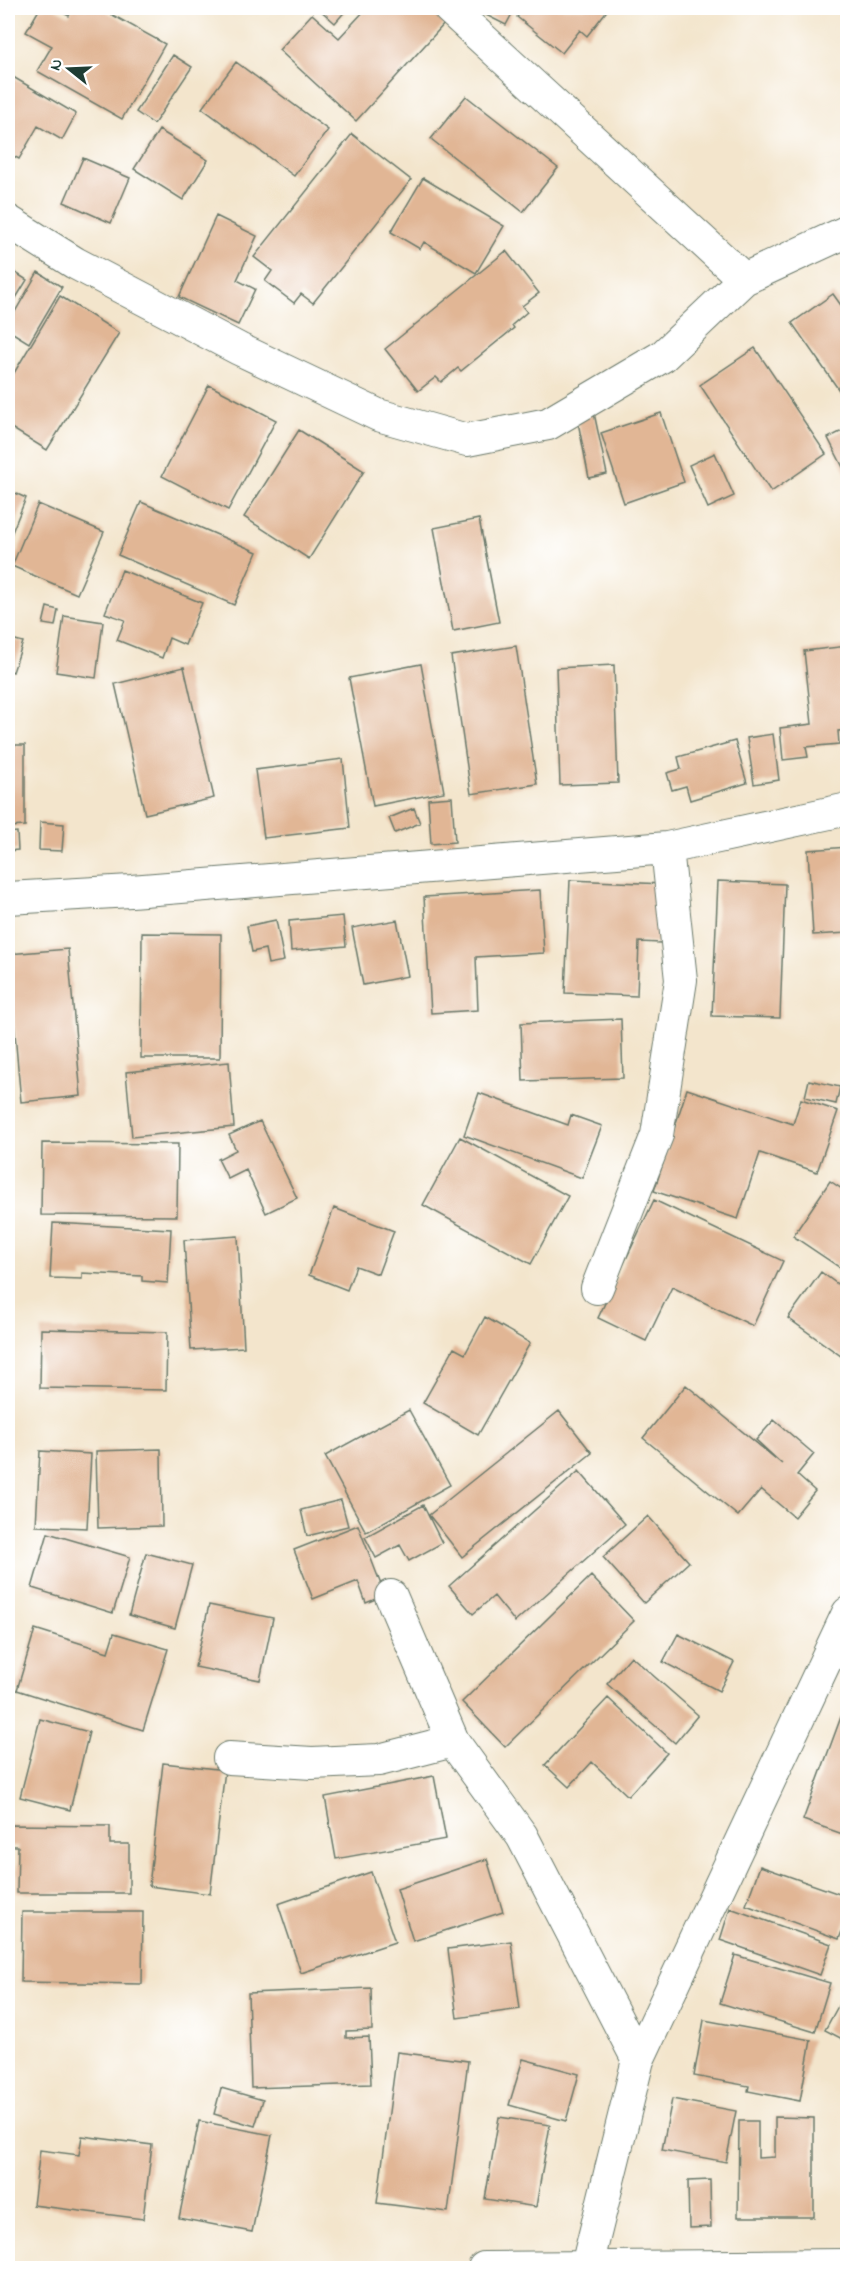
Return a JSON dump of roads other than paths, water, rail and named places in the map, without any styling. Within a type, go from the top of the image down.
[{"type":"street","points":[[449,8],[744,279]]},
{"type":"street","points":[[8,221],[75,263],[249,354],[378,415],[467,440],[548,424],[663,356],[744,279],[848,231]]},
{"type":"street","points":[[8,898],[131,891],[667,848],[848,809]]},
{"type":"street","points":[[597,1288],[657,1135],[681,980],[667,848]]},
{"type":"street","points":[[391,1596],[453,1741],[522,1836],[638,2060]]},
{"type":"street","points":[[587,2266],[638,2060],[838,1654],[848,1613]]},
{"type":"street","points":[[229,1758],[312,1763],[380,1760],[453,1741]]},
{"type":"street","points":[[484,2268],[848,2265]]}]
